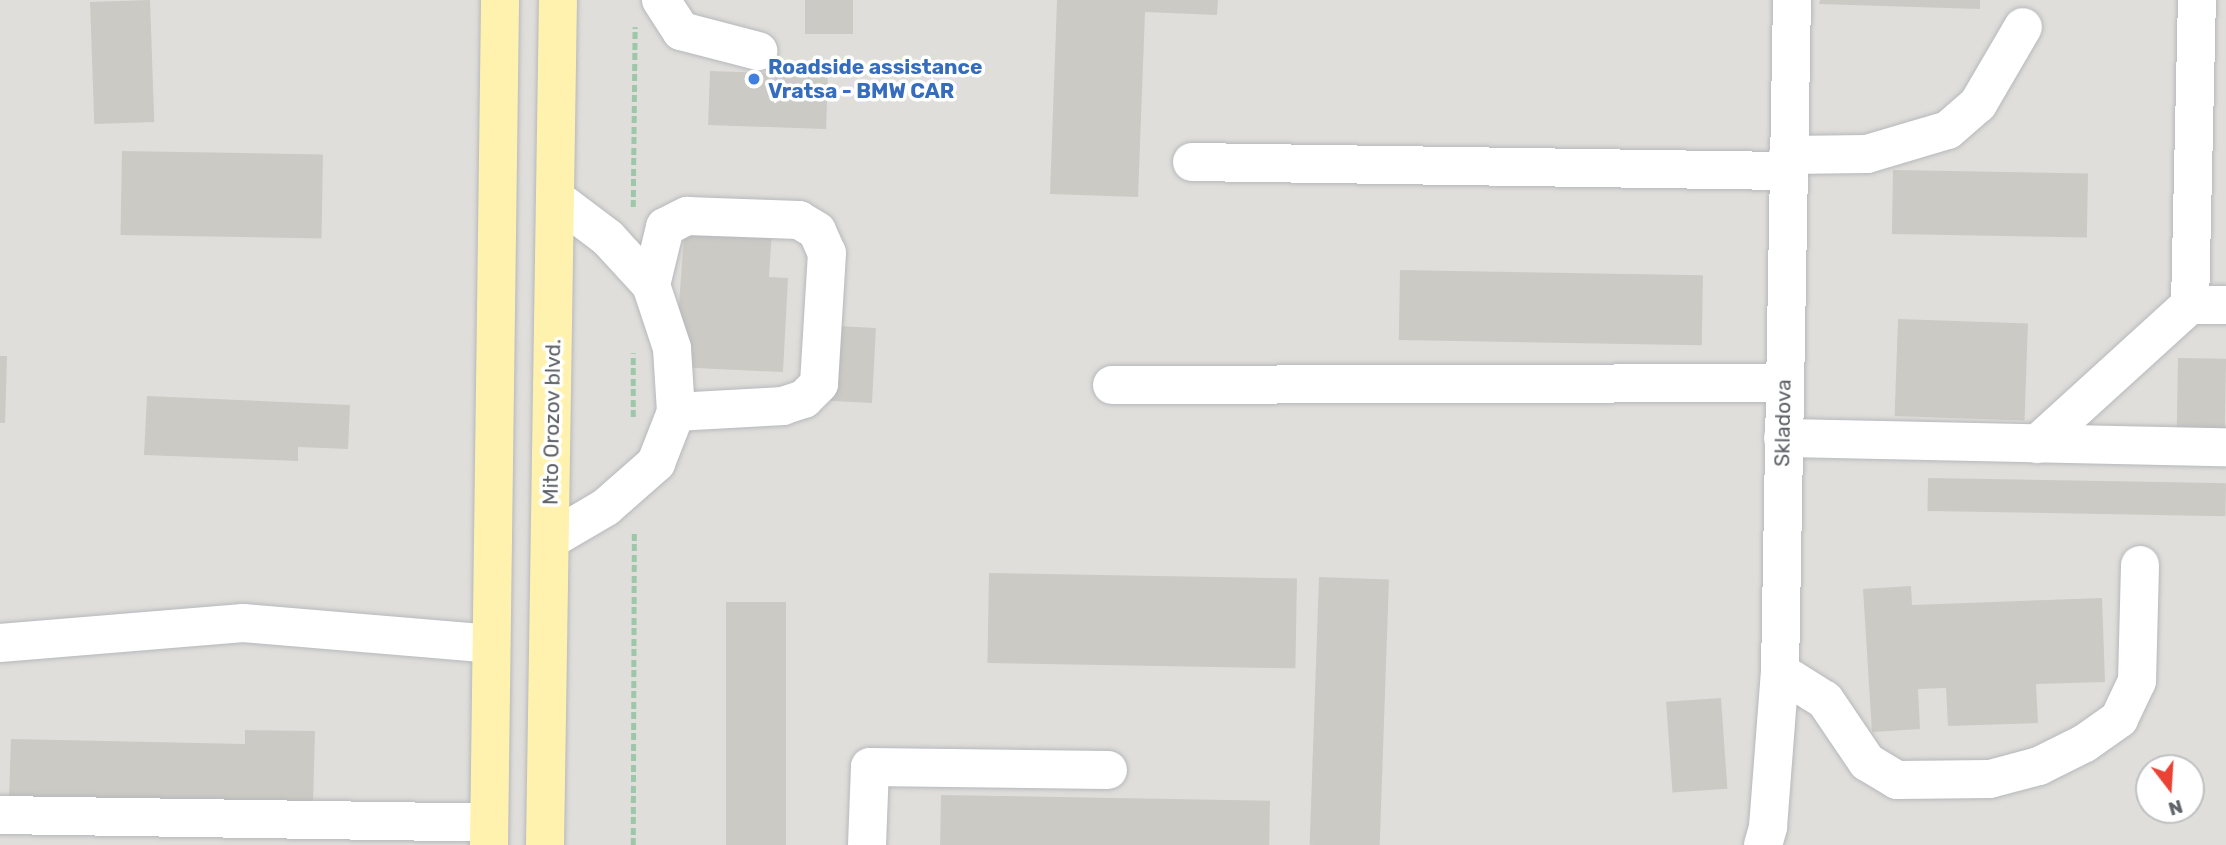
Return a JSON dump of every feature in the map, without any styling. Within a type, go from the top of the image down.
[{"type":"main road","points":[[489,834],[500,0]]},
{"type":"main road","name":"Mito Orozov blvd.","points":[[545,845],[558,0]]},
{"type":"street","points":[[661,0],[681,31],[758,51]]},
{"type":"street","name":"Skladova","points":[[1763,845],[1768,828],[1780,672],[1783,383],[1792,0]]},
{"type":"street","points":[[2037,444],[2208,305],[2197,0]]},
{"type":"street","points":[[1192,162],[1788,163],[1867,154],[1948,130],[1979,104],[2023,27]]},
{"type":"street","points":[[550,540],[606,507],[656,463],[676,412],[672,348],[651,285],[608,237],[555,198]]},
{"type":"street","points":[[651,285],[665,227],[687,216],[799,219],[817,231],[827,253],[819,384],[804,399],[783,406],[676,412]]},
{"type":"street","points":[[1112,384],[1783,383]]},
{"type":"street","points":[[1783,438],[2226,447]]},
{"type":"street","points":[[1780,672],[1825,700],[1867,762],[1897,780],[1990,779],[2039,766],[2085,743],[2119,719],[2137,681],[2140,565]]},
{"type":"street","points":[[0,643],[243,623],[491,644]]},
{"type":"street","points":[[867,845],[870,767],[1108,770]]},
{"type":"street","points":[[0,815],[489,834]]},
{"type":"shaded area","points":[[0,0],[2226,0],[2226,845],[0,845]]},
{"type":"building","points":[[150,0],[154,122],[94,124],[90,2]]},
{"type":"building","points":[[805,0],[853,0],[853,34],[805,34]]},
{"type":"building","points":[[1057,0],[1218,0],[1217,15],[1145,12],[1138,197],[1050,194]]},
{"type":"building","points":[[1820,0],[1980,0],[1980,9],[1819,4]]},
{"type":"building","points":[[710,71],[828,75],[826,129],[708,125]]},
{"type":"building","points":[[122,151],[323,155],[322,238],[121,235]]},
{"type":"building","points":[[1893,170],[2088,173],[2087,237],[1892,234]]},
{"type":"building","points":[[685,226],[772,230],[769,277],[788,278],[783,372],[674,367]]},
{"type":"building","points":[[1400,270],[1703,275],[1702,345],[1399,340]]},
{"type":"building","points":[[1898,319],[2028,324],[2025,420],[1895,416]]},
{"type":"building","points":[[818,325],[876,328],[872,403],[814,400]]},
{"type":"building","points":[[0,356],[7,356],[5,423],[0,423]]},
{"type":"building","points":[[2178,358],[2226,359],[2225,439],[2177,438]]},
{"type":"building","points":[[147,396],[350,405],[348,449],[298,447],[298,461],[144,455]]},
{"type":"building","points":[[1928,478],[2226,483],[2225,516],[1927,511]]},
{"type":"building","points":[[989,573],[1297,578],[1295,668],[987,663]]},
{"type":"building","points":[[1319,577],[1389,579],[1380,845],[1310,845]]},
{"type":"building","points":[[1911,586],[1912,605],[2102,598],[2105,682],[2036,684],[2038,723],[1948,726],[1946,688],[1918,689],[1920,729],[1872,732],[1863,589]]},
{"type":"building","points":[[726,602],[786,602],[786,845],[726,845]]},
{"type":"building","points":[[1721,698],[1727,789],[1672,793],[1666,702]]},
{"type":"building","points":[[245,730],[315,731],[313,805],[9,799],[11,739],[245,744]]},
{"type":"building","points":[[941,795],[1270,801],[1269,845],[940,845]]},
{"type":"place","name":"Roadside assistance Vratsa - BMW CAR","points":[[754,79]]}]
